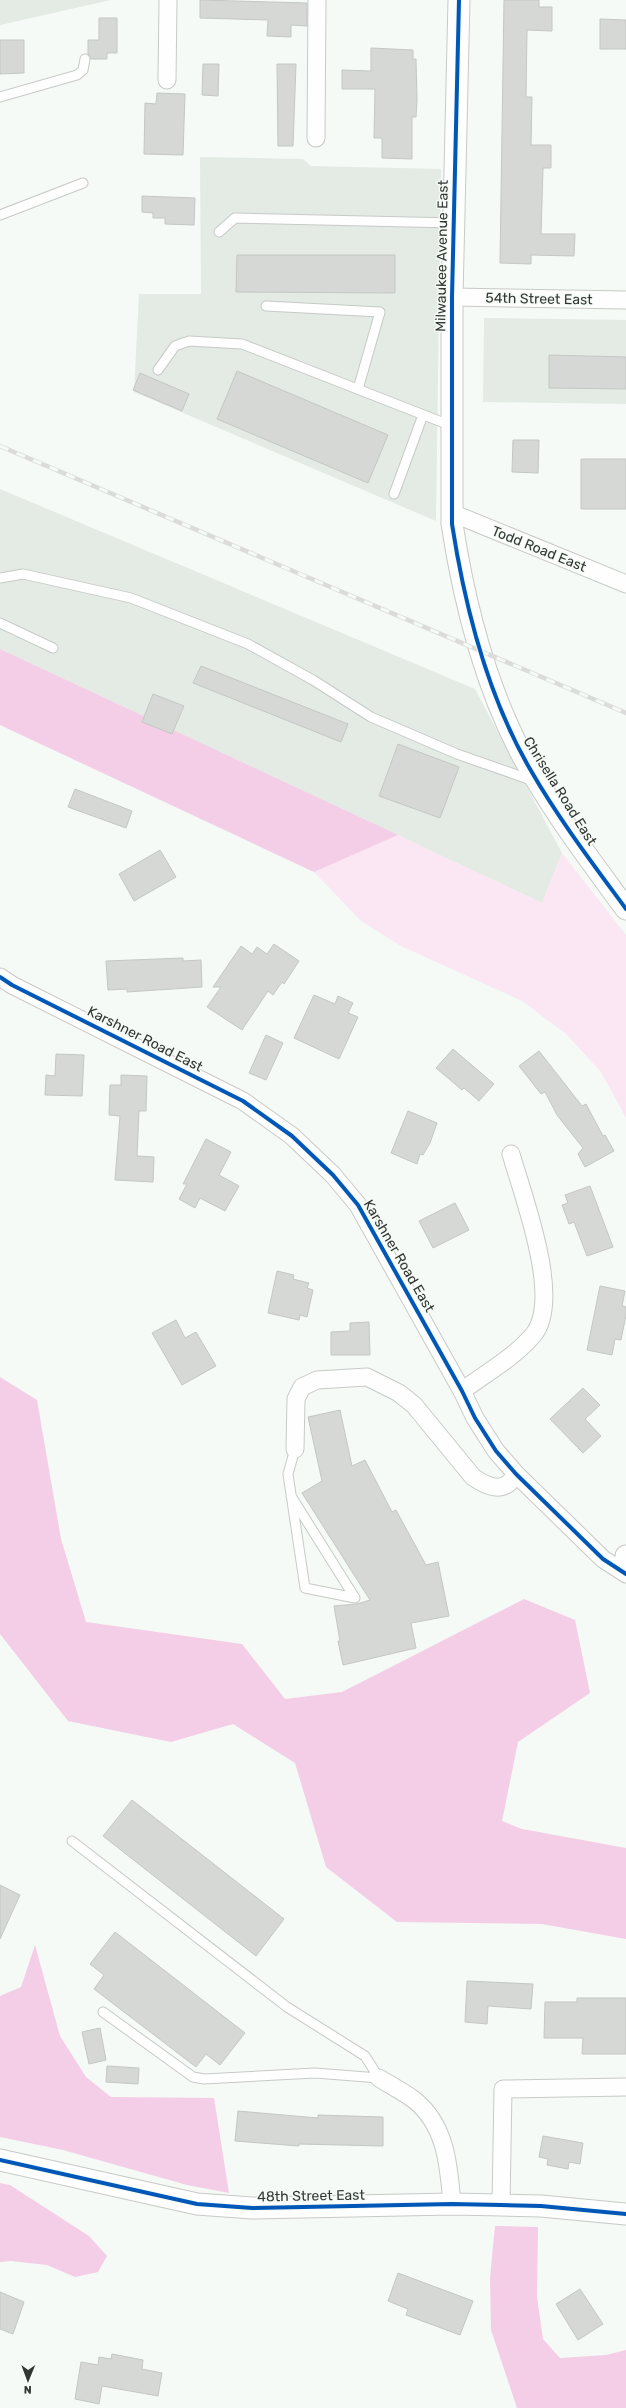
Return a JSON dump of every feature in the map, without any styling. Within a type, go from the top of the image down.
[{"type":"street","points":[[167,80],[168,0]]},
{"type":"street","points":[[316,138],[317,0]]},
{"type":"street","name":"Milwaukee Avenue East","points":[[452,513],[452,298],[459,0]]},
{"type":"street","name":"54th Street East","points":[[452,298],[626,300]]},
{"type":"street","name":"Todd Road East","points":[[452,513],[626,584]]},
{"type":"street","name":"Chrisella Road East","points":[[452,513],[456,549],[467,605],[486,668],[515,741],[539,783],[626,909]]},
{"type":"street","name":"Karshner Road East","points":[[0,977],[243,1101],[292,1136],[333,1175],[358,1205],[462,1391],[475,1418],[496,1452],[516,1474],[603,1559],[626,1574]]},
{"type":"street","points":[[462,1391],[523,1345],[534,1333],[544,1312],[545,1284],[541,1264],[511,1154]]},
{"type":"street","points":[[295,1449],[296,1399],[302,1387],[317,1380],[367,1377],[399,1393],[414,1405],[473,1477],[486,1486],[497,1489],[505,1486],[516,1474]]},
{"type":"street","points":[[626,1556],[626,1567]]},
{"type":"street","points":[[379,2078],[413,2099],[426,2111],[435,2123],[444,2144],[449,2164],[452,2204]]},
{"type":"street","points":[[501,2205],[503,2089],[626,2087]]},
{"type":"street","name":"48th Street East","points":[[0,2160],[197,2204],[260,2208],[452,2204],[501,2205],[541,2206],[626,2214]]},
{"type":"lane","points":[[0,97],[77,75],[83,70],[85,59]]},
{"type":"lane","points":[[0,215],[83,183]]},
{"type":"lane","points":[[219,232],[235,218],[454,222]]},
{"type":"lane","points":[[266,306],[380,312],[358,389]]},
{"type":"lane","points":[[158,370],[175,346],[190,341],[242,344],[452,426]]},
{"type":"lane","points":[[394,494],[423,415]]},
{"type":"lane","points":[[0,578],[23,574],[131,598],[248,644],[313,680],[371,717],[457,754],[539,783]]},
{"type":"lane","points":[[0,623],[53,648]]},
{"type":"lane","points":[[291,1496],[355,1598],[305,1588],[291,1496],[288,1474],[295,1449]]},
{"type":"lane","points":[[72,1841],[287,2007],[365,2056],[379,2078]]},
{"type":"lane","points":[[103,2012],[192,2077],[204,2079],[315,2073],[379,2078]]},
{"type":"shaded area","points":[[0,0],[111,0],[0,25]]},
{"type":"shaded area","points":[[200,157],[303,159],[311,166],[441,169],[436,521],[134,392],[139,294],[201,294]]},
{"type":"shaded area","points":[[484,318],[626,320],[626,404],[483,402]]},
{"type":"shaded area","points":[[0,489],[475,689],[562,853],[542,903],[0,649]]},
{"type":"shaded area","points":[[0,649],[398,835],[314,872],[0,725]]},
{"type":"shaded area","points":[[398,835],[542,903],[562,853],[626,935],[626,1118],[601,1072],[566,1034],[522,1001],[401,946],[361,921],[314,872]]},
{"type":"shaded area","points":[[0,1377],[37,1400],[61,1539],[86,1622],[242,1644],[285,1699],[342,1692],[524,1599],[575,1620],[590,1693],[518,1742],[502,1821],[522,1829],[626,1848],[626,1939],[542,1924],[397,1922],[326,1867],[295,1763],[233,1724],[171,1742],[68,1721],[0,1634]]},
{"type":"shaded area","points":[[35,1945],[60,2036],[86,2077],[111,2097],[214,2098],[229,2193],[187,2185],[63,2150],[0,2137],[0,1996],[21,1987]]},
{"type":"shaded area","points":[[0,2183],[10,2185],[89,2236],[107,2256],[98,2272],[75,2277],[47,2265],[11,2261],[0,2262]]},
{"type":"shaded area","points":[[495,2226],[538,2227],[537,2297],[543,2339],[560,2358],[606,2355],[626,2350],[626,2408],[517,2408],[491,2330],[490,2278]]},
{"type":"building","points":[[200,0],[307,3],[307,26],[291,25],[291,37],[267,36],[268,20],[200,18]]},
{"type":"building","points":[[504,0],[539,0],[539,7],[552,7],[552,31],[527,30],[526,97],[532,97],[531,145],[551,145],[551,168],[543,168],[541,234],[575,234],[574,256],[531,255],[531,264],[500,263]]},
{"type":"building","points":[[99,18],[117,18],[117,53],[107,53],[107,59],[91,59],[88,54],[88,40],[99,40]]},
{"type":"building","points":[[600,19],[626,20],[626,49],[600,49]]},
{"type":"building","points":[[0,40],[24,40],[24,73],[0,74]]},
{"type":"building","points":[[371,48],[413,50],[413,59],[416,59],[417,100],[416,117],[412,117],[412,159],[382,158],[382,138],[374,138],[375,89],[342,89],[342,70],[371,71]]},
{"type":"building","points":[[203,64],[219,64],[218,96],[202,95]]},
{"type":"building","points":[[277,64],[296,64],[293,146],[278,146]]},
{"type":"building","points":[[157,93],[185,94],[183,155],[144,154],[145,103],[156,104]]},
{"type":"building","points":[[142,196],[195,198],[194,225],[165,224],[165,218],[153,218],[153,213],[142,212]]},
{"type":"building","points":[[237,255],[395,255],[395,293],[236,292]]},
{"type":"building","points":[[549,355],[626,357],[626,389],[549,388]]},
{"type":"building","points":[[237,371],[388,435],[368,483],[217,419]]},
{"type":"building","points":[[140,373],[189,394],[182,411],[133,390]]},
{"type":"building","points":[[513,440],[539,440],[538,473],[512,472]]},
{"type":"building","points":[[581,459],[626,459],[626,509],[581,509]]},
{"type":"building","points":[[201,666],[348,724],[341,742],[193,683]]},
{"type":"building","points":[[153,694],[184,706],[172,734],[142,722]]},
{"type":"building","points":[[398,744],[459,767],[440,818],[379,796]]},
{"type":"building","points":[[75,789],[132,811],[126,828],[68,807]]},
{"type":"building","points":[[160,850],[176,877],[134,901],[119,874]]},
{"type":"building","points":[[274,944],[299,961],[284,984],[282,982],[273,995],[268,991],[242,1030],[207,1007],[221,987],[213,987],[241,946],[252,954],[257,947],[267,954]]},
{"type":"building","points":[[183,958],[183,961],[201,960],[202,987],[127,992],[127,989],[108,990],[106,961]]},
{"type":"building","points":[[314,995],[335,1004],[338,996],[353,1003],[348,1013],[358,1017],[339,1059],[294,1038]]},
{"type":"building","points":[[266,1035],[283,1043],[266,1080],[249,1073]]},
{"type":"building","points":[[453,1049],[494,1084],[479,1101],[464,1088],[462,1090],[436,1068]]},
{"type":"building","points":[[539,1051],[582,1106],[586,1104],[603,1136],[605,1135],[614,1151],[585,1167],[578,1154],[583,1148],[557,1115],[545,1092],[541,1094],[519,1066]]},
{"type":"building","points":[[56,1054],[84,1055],[82,1096],[45,1095],[46,1075],[55,1076]]},
{"type":"building","points":[[121,1075],[147,1076],[146,1111],[139,1111],[137,1156],[154,1157],[153,1182],[115,1180],[120,1116],[109,1115],[110,1085],[121,1085]]},
{"type":"building","points":[[408,1111],[437,1123],[430,1143],[423,1155],[420,1154],[417,1164],[391,1153]]},
{"type":"building","points":[[206,1139],[231,1152],[219,1175],[239,1186],[225,1211],[200,1198],[195,1208],[179,1199],[187,1184],[183,1184]]},
{"type":"building","points":[[590,1186],[613,1247],[587,1256],[574,1222],[569,1224],[562,1205],[568,1203],[565,1195]]},
{"type":"building","points":[[455,1203],[469,1230],[433,1248],[419,1221]]},
{"type":"building","points":[[277,1271],[294,1275],[293,1279],[309,1283],[307,1288],[313,1290],[307,1317],[300,1315],[299,1320],[268,1313]]},
{"type":"building","points":[[600,1286],[625,1291],[622,1306],[626,1307],[626,1315],[621,1340],[615,1339],[612,1355],[587,1350]]},
{"type":"building","points":[[176,1320],[185,1338],[196,1332],[216,1366],[182,1385],[152,1333]]},
{"type":"building","points":[[369,1322],[370,1355],[331,1355],[331,1332],[350,1331],[350,1323]]},
{"type":"building","points":[[583,1388],[600,1405],[585,1419],[601,1436],[583,1453],[550,1419]]},
{"type":"building","points":[[340,1410],[352,1466],[365,1460],[392,1512],[396,1510],[426,1565],[438,1562],[449,1616],[411,1623],[416,1648],[343,1665],[338,1641],[340,1641],[334,1606],[357,1604],[370,1600],[302,1493],[322,1481],[308,1417]]},
{"type":"building","points":[[132,1800],[284,1919],[256,1956],[103,1836]]},
{"type":"building","points":[[0,1885],[20,1895],[0,1939]]},
{"type":"building","points":[[115,1932],[245,2033],[220,2065],[206,2054],[196,2067],[94,1989],[104,1975],[90,1964]]},
{"type":"building","points":[[467,1981],[533,1984],[531,2009],[488,2006],[487,2024],[465,2022]]},
{"type":"building","points":[[577,1998],[626,1998],[626,2054],[582,2054],[583,2038],[544,2038],[545,2002],[577,2002]]},
{"type":"building","points":[[100,2028],[106,2060],[89,2064],[82,2032]]},
{"type":"building","points":[[107,2066],[139,2068],[138,2084],[106,2082]]},
{"type":"building","points":[[238,2111],[318,2118],[318,2115],[383,2117],[383,2146],[299,2144],[299,2146],[235,2141]]},
{"type":"building","points":[[543,2136],[583,2143],[580,2164],[569,2162],[568,2169],[547,2165],[548,2159],[539,2157]]},
{"type":"building","points":[[398,2273],[473,2301],[460,2335],[406,2315],[408,2309],[388,2301]]},
{"type":"building","points":[[580,2289],[603,2324],[578,2340],[556,2304]]},
{"type":"building","points":[[0,2292],[24,2302],[13,2334],[0,2329]]},
{"type":"building","points":[[112,2354],[143,2360],[142,2369],[162,2373],[158,2396],[102,2386],[99,2404],[75,2399],[81,2362],[98,2365],[99,2357],[111,2359]]},
{"type":"railway","points":[[0,446],[626,713]]},
{"type":"cycle path","points":[[459,0],[452,297],[452,524],[457,556],[471,619],[480,650],[490,681],[515,741],[552,805],[626,909]]},
{"type":"cycle path","points":[[0,977],[12,985],[243,1101],[292,1136],[333,1175],[358,1205],[462,1391],[475,1418],[496,1451],[516,1474],[603,1559],[626,1574]]},
{"type":"cycle path","points":[[0,2160],[197,2204],[252,2208],[452,2204],[501,2205],[541,2206],[626,2214]]}]
